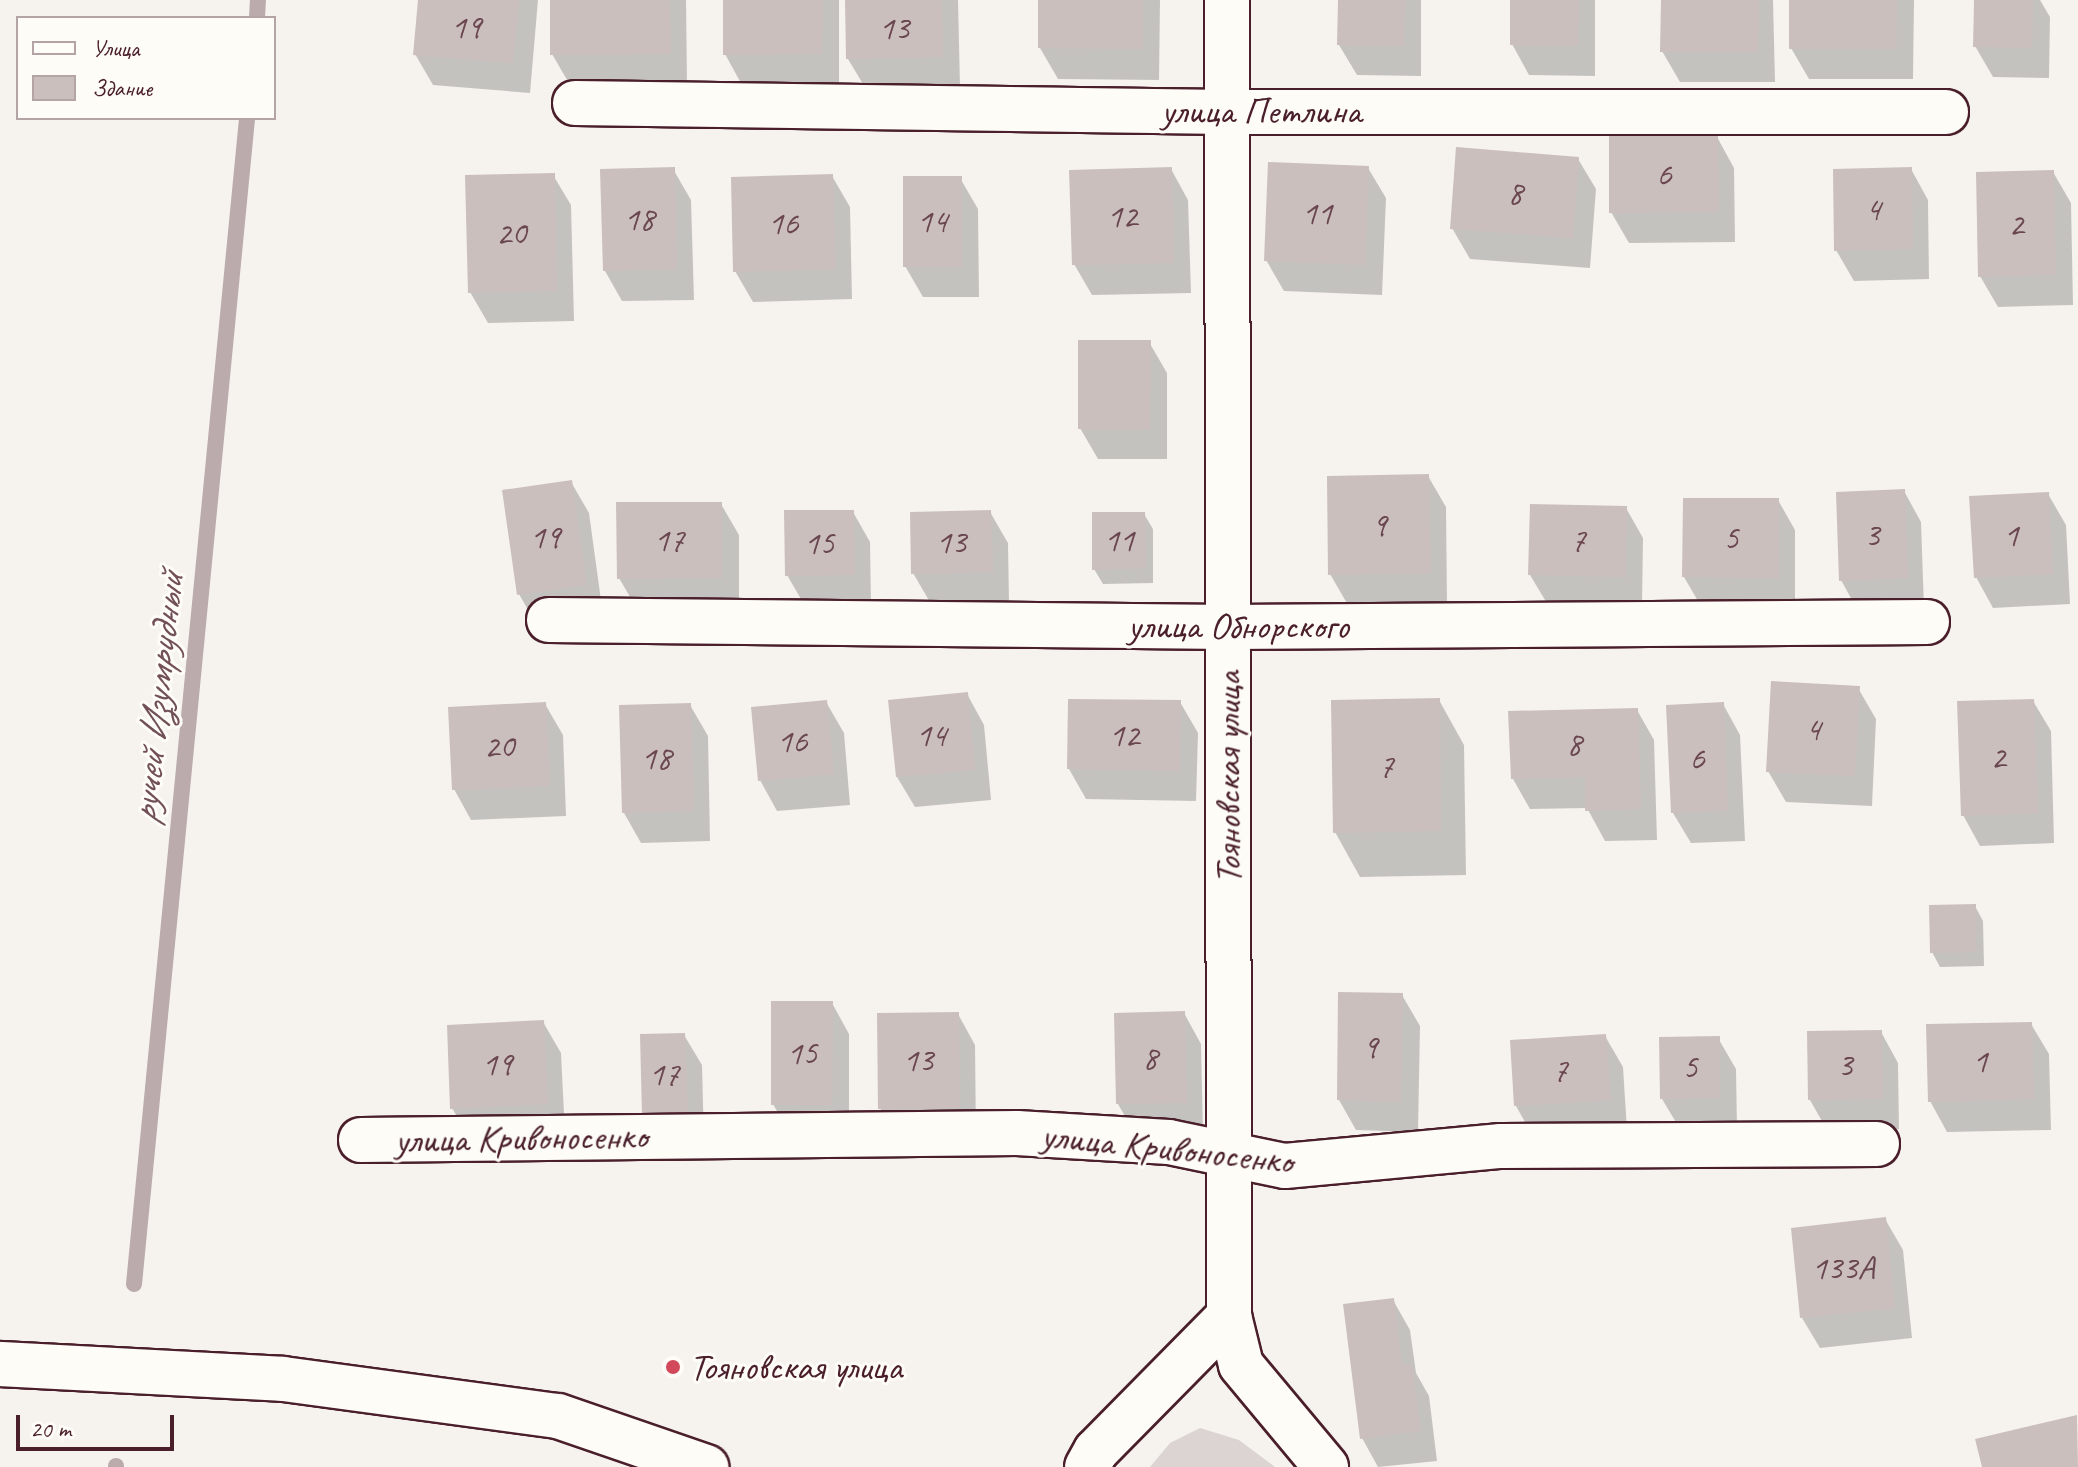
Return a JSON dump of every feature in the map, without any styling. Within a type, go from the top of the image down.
[{"type":"street","name":"Тояновская улица","points":[[1227,0],[1229,1316],[1241,1365],[1326,1467]]},
{"type":"street","name":"улица Петлина","points":[[575,103],[1227,112],[1946,112]]},
{"type":"street","name":"улица Обнорского","points":[[549,620],[1229,627],[1927,622]]},
{"type":"street","name":"улица Кривоносенко","points":[[361,1140],[1017,1133],[1169,1142],[1227,1158],[1285,1166],[1501,1146],[1877,1144]]},
{"type":"street","points":[[1087,1467],[1096,1451],[1229,1316]]},
{"type":"street","points":[[0,1364],[283,1379],[558,1416],[706,1467]]},
{"type":"shaded area","points":[[1200,1428],[1239,1440],[1275,1467],[1150,1467],[1170,1443]]},
{"type":"building","points":[[418,0],[519,0],[513,63],[413,55]]},
{"type":"building","points":[[550,0],[670,0],[671,54],[550,55]]},
{"type":"building","points":[[723,0],[823,0],[822,54],[723,55]]},
{"type":"building","points":[[845,0],[942,0],[943,57],[846,59]]},
{"type":"building","points":[[1038,0],[1143,0],[1143,49],[1038,48]]},
{"type":"building","points":[[1338,0],[1405,0],[1404,46],[1337,45]]},
{"type":"building","points":[[1510,0],[1579,0],[1578,46],[1510,45]]},
{"type":"building","points":[[1661,0],[1759,0],[1758,52],[1660,52]]},
{"type":"building","points":[[1789,0],[1897,0],[1896,49],[1789,49]]},
{"type":"building","points":[[1974,0],[2033,0],[2032,48],[1973,47]]},
{"type":"building","points":[[1718,135],[1719,212],[1609,213],[1609,136]]},
{"type":"building","points":[[1456,147],[1579,157],[1573,238],[1450,229]]},
{"type":"building","points":[[1268,162],[1369,166],[1365,265],[1264,261]]},
{"type":"building","points":[[675,167],[677,269],[603,271],[600,169]]},
{"type":"building","points":[[1172,167],[1174,263],[1072,265],[1069,170]]},
{"type":"building","points":[[1912,167],[1913,249],[1834,251],[1833,169]]},
{"type":"building","points":[[2054,170],[2056,275],[1978,277],[1976,172]]},
{"type":"building","points":[[555,173],[557,291],[468,293],[465,175]]},
{"type":"building","points":[[833,174],[836,269],[733,272],[731,177]]},
{"type":"building","points":[[903,176],[962,176],[962,267],[903,267]]},
{"type":"building","points":[[1078,340],[1151,340],[1150,429],[1078,429]]},
{"type":"building","points":[[1429,474],[1431,573],[1328,575],[1327,476]]},
{"type":"building","points":[[572,480],[587,585],[517,595],[502,490]]},
{"type":"building","points":[[1905,489],[1908,578],[1839,581],[1836,492]]},
{"type":"building","points":[[2049,492],[2053,574],[1974,578],[1969,496]]},
{"type":"building","points":[[1683,498],[1779,498],[1779,578],[1682,577]]},
{"type":"building","points":[[616,502],[722,502],[722,578],[617,579]]},
{"type":"building","points":[[1530,504],[1627,506],[1626,577],[1528,575]]},
{"type":"building","points":[[784,510],[854,510],[855,575],[785,576]]},
{"type":"building","points":[[991,510],[993,572],[911,574],[910,512]]},
{"type":"building","points":[[1092,512],[1145,512],[1146,568],[1092,570]]},
{"type":"building","points":[[1771,681],[1860,686],[1855,776],[1766,772]]},
{"type":"building","points":[[968,692],[975,770],[896,777],[888,700]]},
{"type":"building","points":[[1440,698],[1441,831],[1333,833],[1331,700]]},
{"type":"building","points":[[1068,699],[1181,700],[1180,771],[1067,769]]},
{"type":"building","points":[[2034,699],[2038,813],[1961,816],[1957,701]]},
{"type":"building","points":[[827,700],[834,774],[758,781],[751,707]]},
{"type":"building","points":[[546,702],[550,786],[452,790],[448,707]]},
{"type":"building","points":[[1724,702],[1728,811],[1671,813],[1666,705]]},
{"type":"building","points":[[691,703],[694,811],[622,813],[619,705]]},
{"type":"building","points":[[1638,708],[1641,809],[1585,811],[1585,777],[1511,779],[1508,711]]},
{"type":"building","points":[[1976,904],[1976,952],[1930,953],[1929,905]]},
{"type":"building","points":[[1338,992],[1403,993],[1401,1102],[1337,1100]]},
{"type":"building","points":[[771,1001],[833,1001],[832,1105],[771,1105]]},
{"type":"building","points":[[1185,1011],[1187,1103],[1116,1104],[1114,1013]]},
{"type":"building","points":[[959,1012],[960,1108],[878,1109],[877,1013]]},
{"type":"building","points":[[544,1020],[548,1104],[450,1109],[447,1025]]},
{"type":"building","points":[[2032,1022],[2034,1099],[1928,1102],[1926,1024]]},
{"type":"building","points":[[1882,1030],[1883,1099],[1808,1100],[1807,1031]]},
{"type":"building","points":[[685,1033],[688,1113],[642,1115],[640,1034]]},
{"type":"building","points":[[1606,1034],[1611,1100],[1514,1106],[1510,1040]]},
{"type":"building","points":[[1720,1036],[1720,1098],[1660,1099],[1659,1037]]},
{"type":"building","points":[[1886,1217],[1895,1308],[1800,1318],[1791,1228]]},
{"type":"building","points":[[1394,1298],[1402,1364],[1412,1364],[1421,1431],[1360,1439],[1343,1304]]},
{"type":"building","points":[[2077,1415],[2078,1467],[1982,1467],[1975,1439]]},
{"type":"waterway","name":"ручей Изумрудный","points":[[257,16],[258,0]]},
{"type":"waterway","name":"ручей Изумрудный","points":[[134,1284],[247,120]]},
{"type":"place","name":"Тояновская улица","points":[[673,1367]]}]
